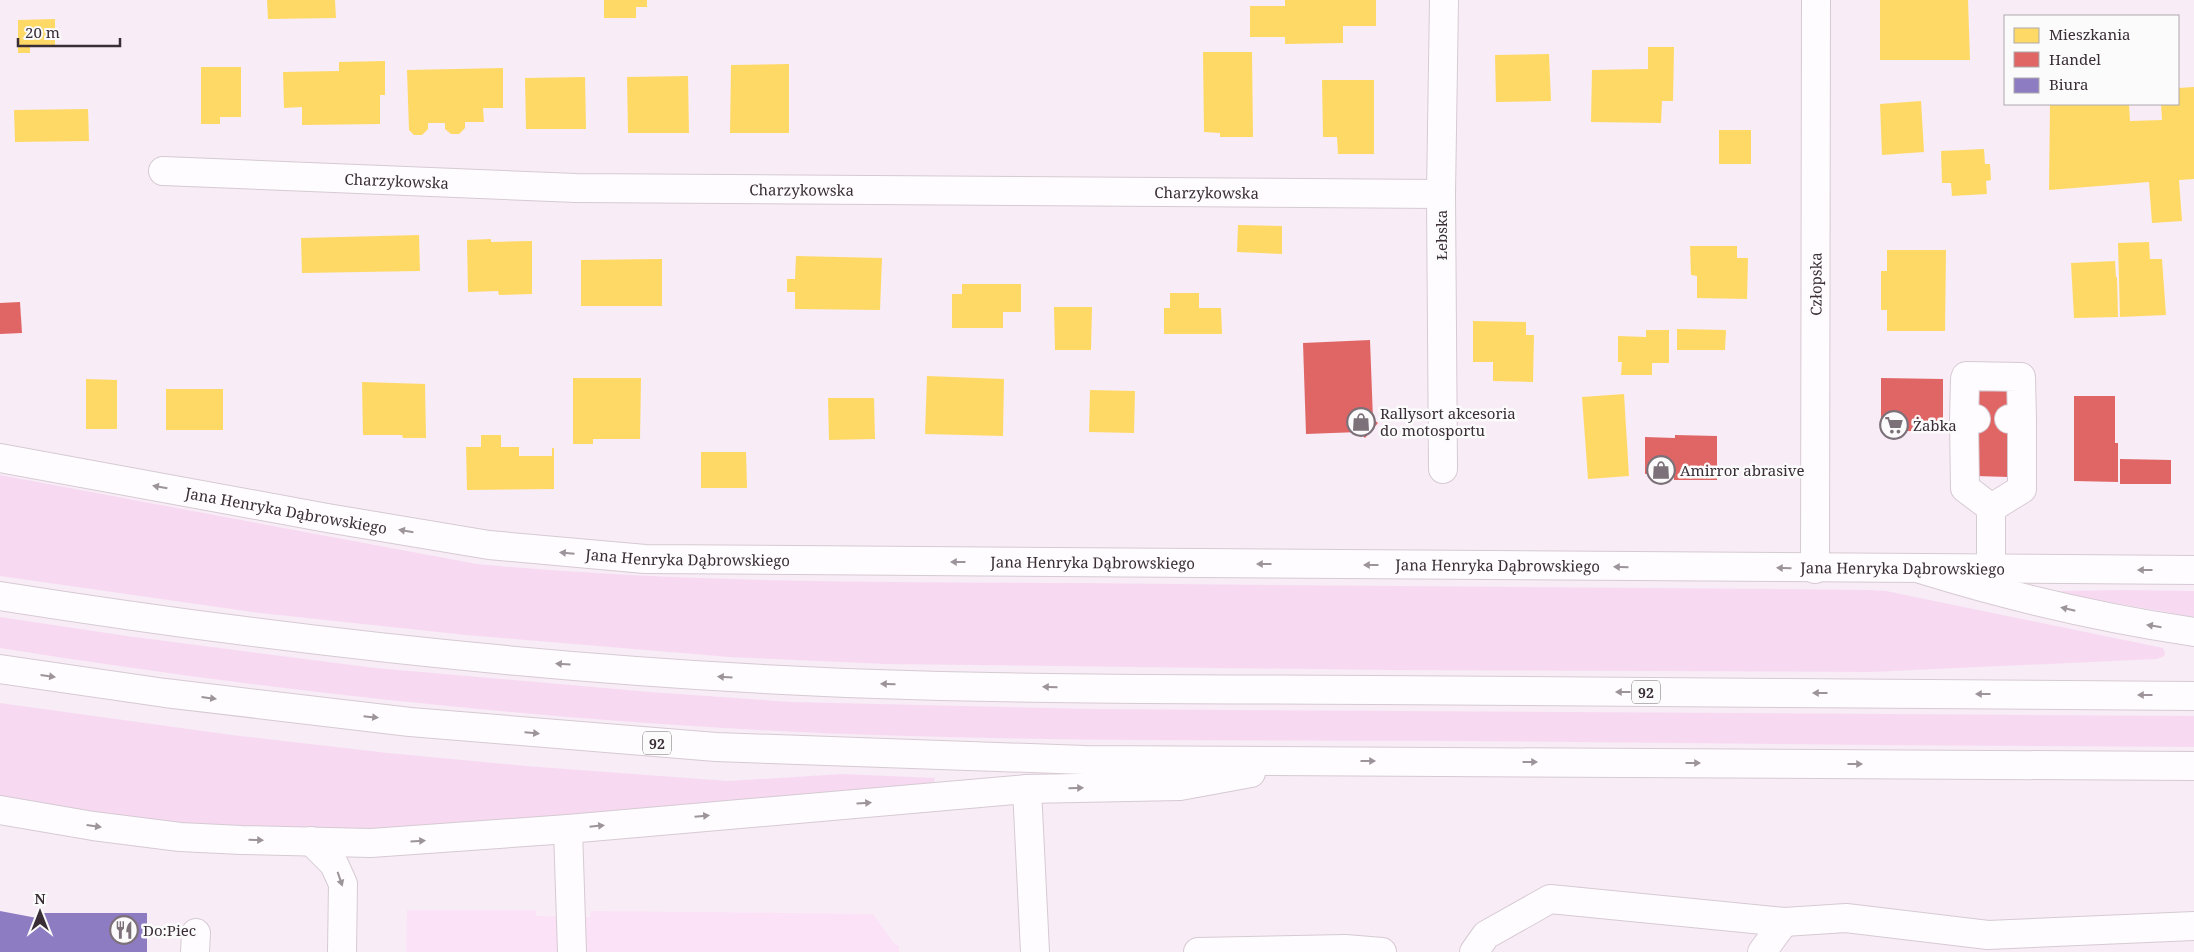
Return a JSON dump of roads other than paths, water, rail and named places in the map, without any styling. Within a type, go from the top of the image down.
[{"type":"street","name":"Łebska","points":[[1443,469],[1441,194],[1444,0]]},
{"type":"street","name":"Człopska","points":[[1815,569],[1816,0]]},
{"type":"street","name":"Charzykowska","points":[[163,171],[576,188],[1441,194]]},
{"type":"street","points":[[1991,510],[2022,489],[2015,420],[2021,377],[1966,376],[1965,378],[1970,420],[1965,488],[1990,507],[1991,510],[1991,569]]},
{"type":"street","name":"Jana Henryka Dąbrowskiego","points":[[0,458],[420,534],[488,545],[598,556],[748,560],[1815,569],[2194,570]]},
{"type":"street","points":[[1920,569],[1984,589],[2106,618],[2194,632]]},
{"type":"street","name":"92","points":[[0,596],[212,627],[454,655],[698,675],[812,681],[1119,688],[2194,696]]},
{"type":"street","name":"92","points":[[0,669],[165,693],[410,722],[716,747],[1085,760],[2194,766]]},
{"type":"street","points":[[0,810],[94,826],[180,837],[393,842],[568,829],[1027,789],[1180,786],[1319,760]]},
{"type":"street","points":[[1027,789],[1036,952]]},
{"type":"street","points":[[568,829],[572,952]]},
{"type":"street","points":[[311,841],[334,864],[343,884],[342,944]]},
{"type":"street","points":[[1474,952],[1486,935],[1550,899],[1784,922],[1846,918],[1988,935],[2194,926]]},
{"type":"street","points":[[1762,952],[1784,922]]},
{"type":"street","points":[[1198,952],[1345,949],[1382,952]]},
{"type":"place","name":"Rallysort akcesoria do motosportu","points":[[1361,422]]},
{"type":"place","name":"Żabka","points":[[1894,425]]},
{"type":"place","name":"Amirror abrasive","points":[[1661,470]]},
{"type":"place","name":"Do:Piec","points":[[124,930]]}]
